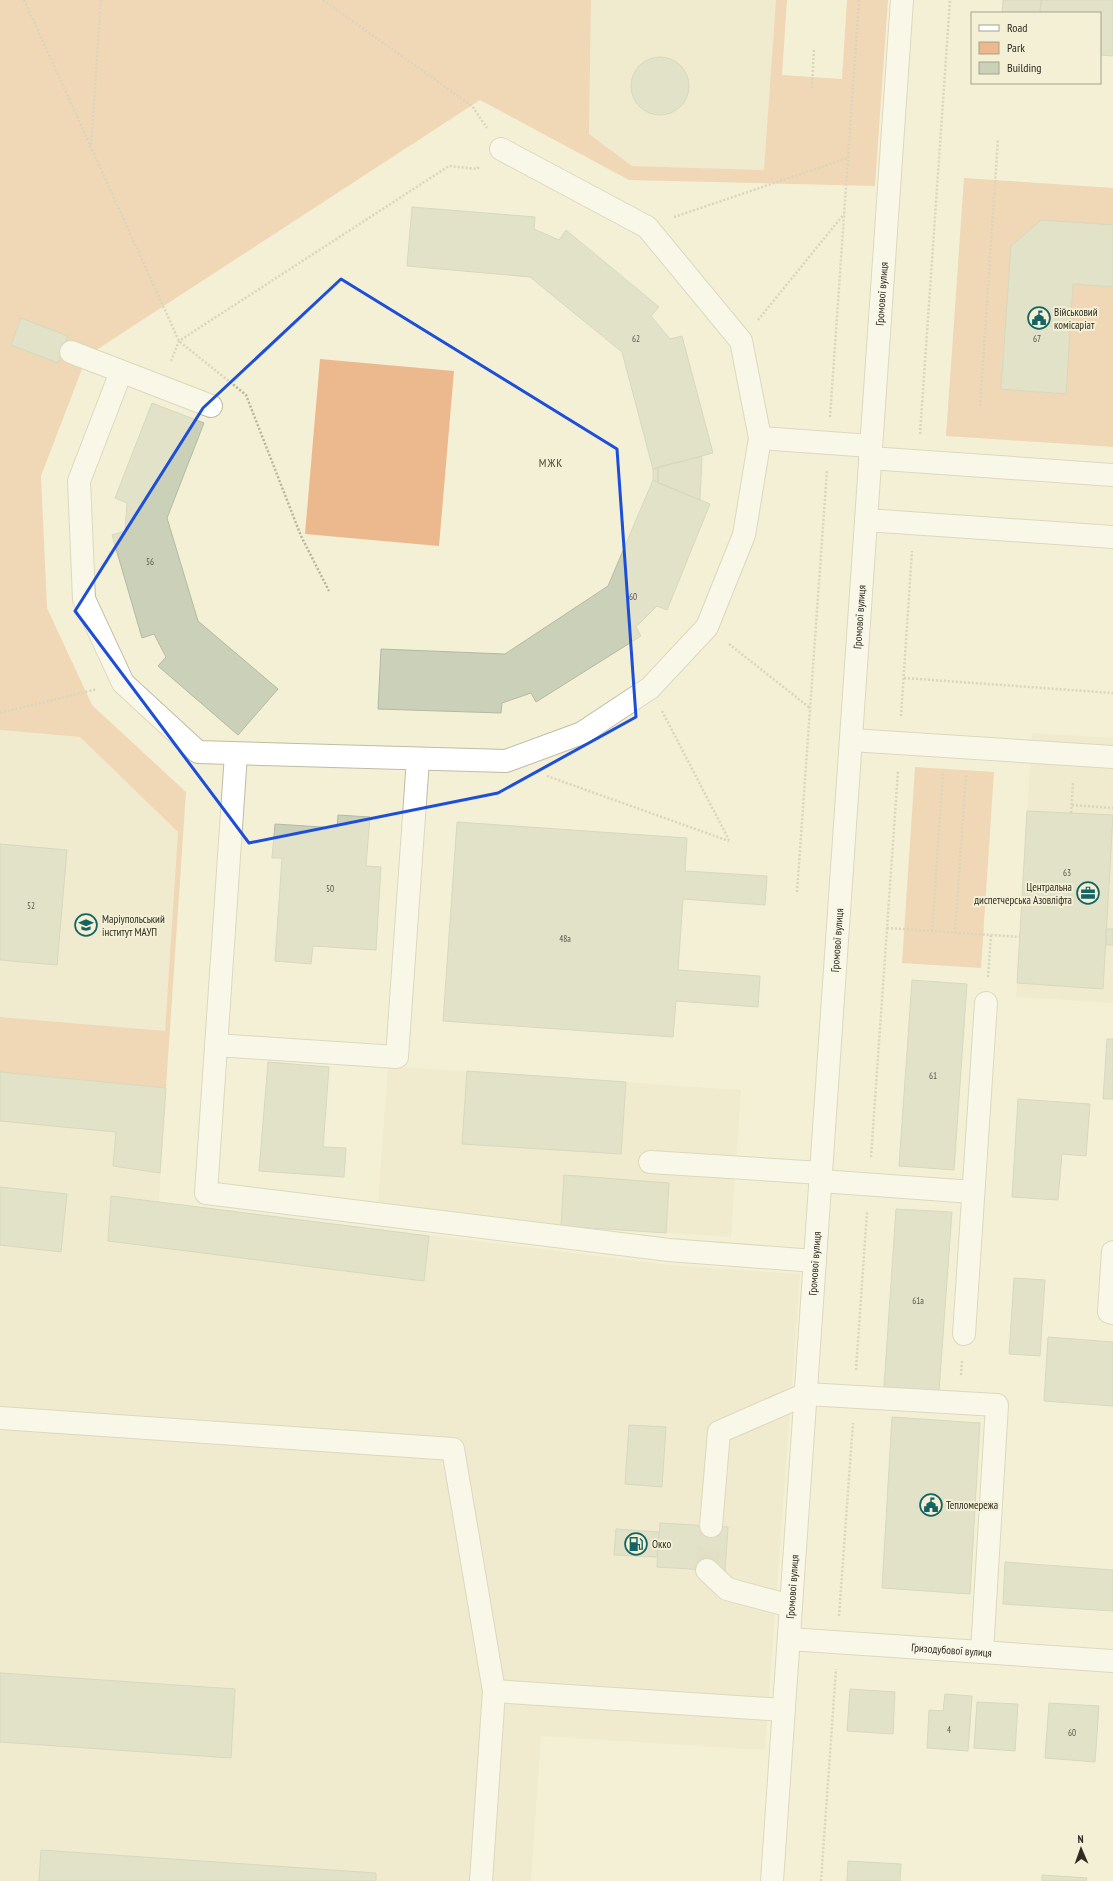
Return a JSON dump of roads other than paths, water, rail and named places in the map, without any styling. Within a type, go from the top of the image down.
[{"type":"street","name":"Громової вулиця","points":[[772,1881],[902,0]]},
{"type":"street","points":[[121,372],[79,482],[84,599],[123,683],[198,752],[506,761],[582,733],[650,688],[706,627],[744,535],[760,438],[741,341],[647,227],[501,149]]},
{"type":"street","points":[[71,352],[211,406]]},
{"type":"street","points":[[760,438],[871,452],[918,462],[1113,475]]},
{"type":"street","points":[[866,520],[1113,536]]},
{"type":"street","points":[[851,740],[1113,757]]},
{"type":"street","points":[[236,754],[206,1192],[669,1250],[815,1261]]},
{"type":"street","points":[[216,1045],[397,1057],[418,758]]},
{"type":"street","points":[[964,1334],[986,1003]]},
{"type":"street","points":[[650,1162],[821,1177],[869,1185],[973,1192]]},
{"type":"street","points":[[1113,1252],[1109,1312],[1113,1313]]},
{"type":"street","points":[[711,1526],[718,1432],[806,1394],[997,1406],[982,1652]]},
{"type":"street","points":[[0,1418],[453,1449],[494,1691],[481,1881]]},
{"type":"street","points":[[707,1570],[727,1589],[791,1606]]},
{"type":"street","name":"Гризодубової вулиця","points":[[789,1639],[1113,1661]]},
{"type":"street","points":[[494,1691],[784,1710]]},
{"type":"tunnel","points":[[707,1570],[711,1526]]},
{"type":"place","name":"Військовий комісаріат","points":[[1039,318]]},
{"type":"place","name":"Центральна диспетчерська Азовліфта","points":[[1088,893]]},
{"type":"place","name":"Маріупольський інститут МАУП","points":[[86,925]]},
{"type":"place","name":"Тепломережа","points":[[931,1505]]},
{"type":"place","name":"Окко","points":[[636,1544]]},
{"type":"district","name":"МЖК","points":[[551,462]]}]
